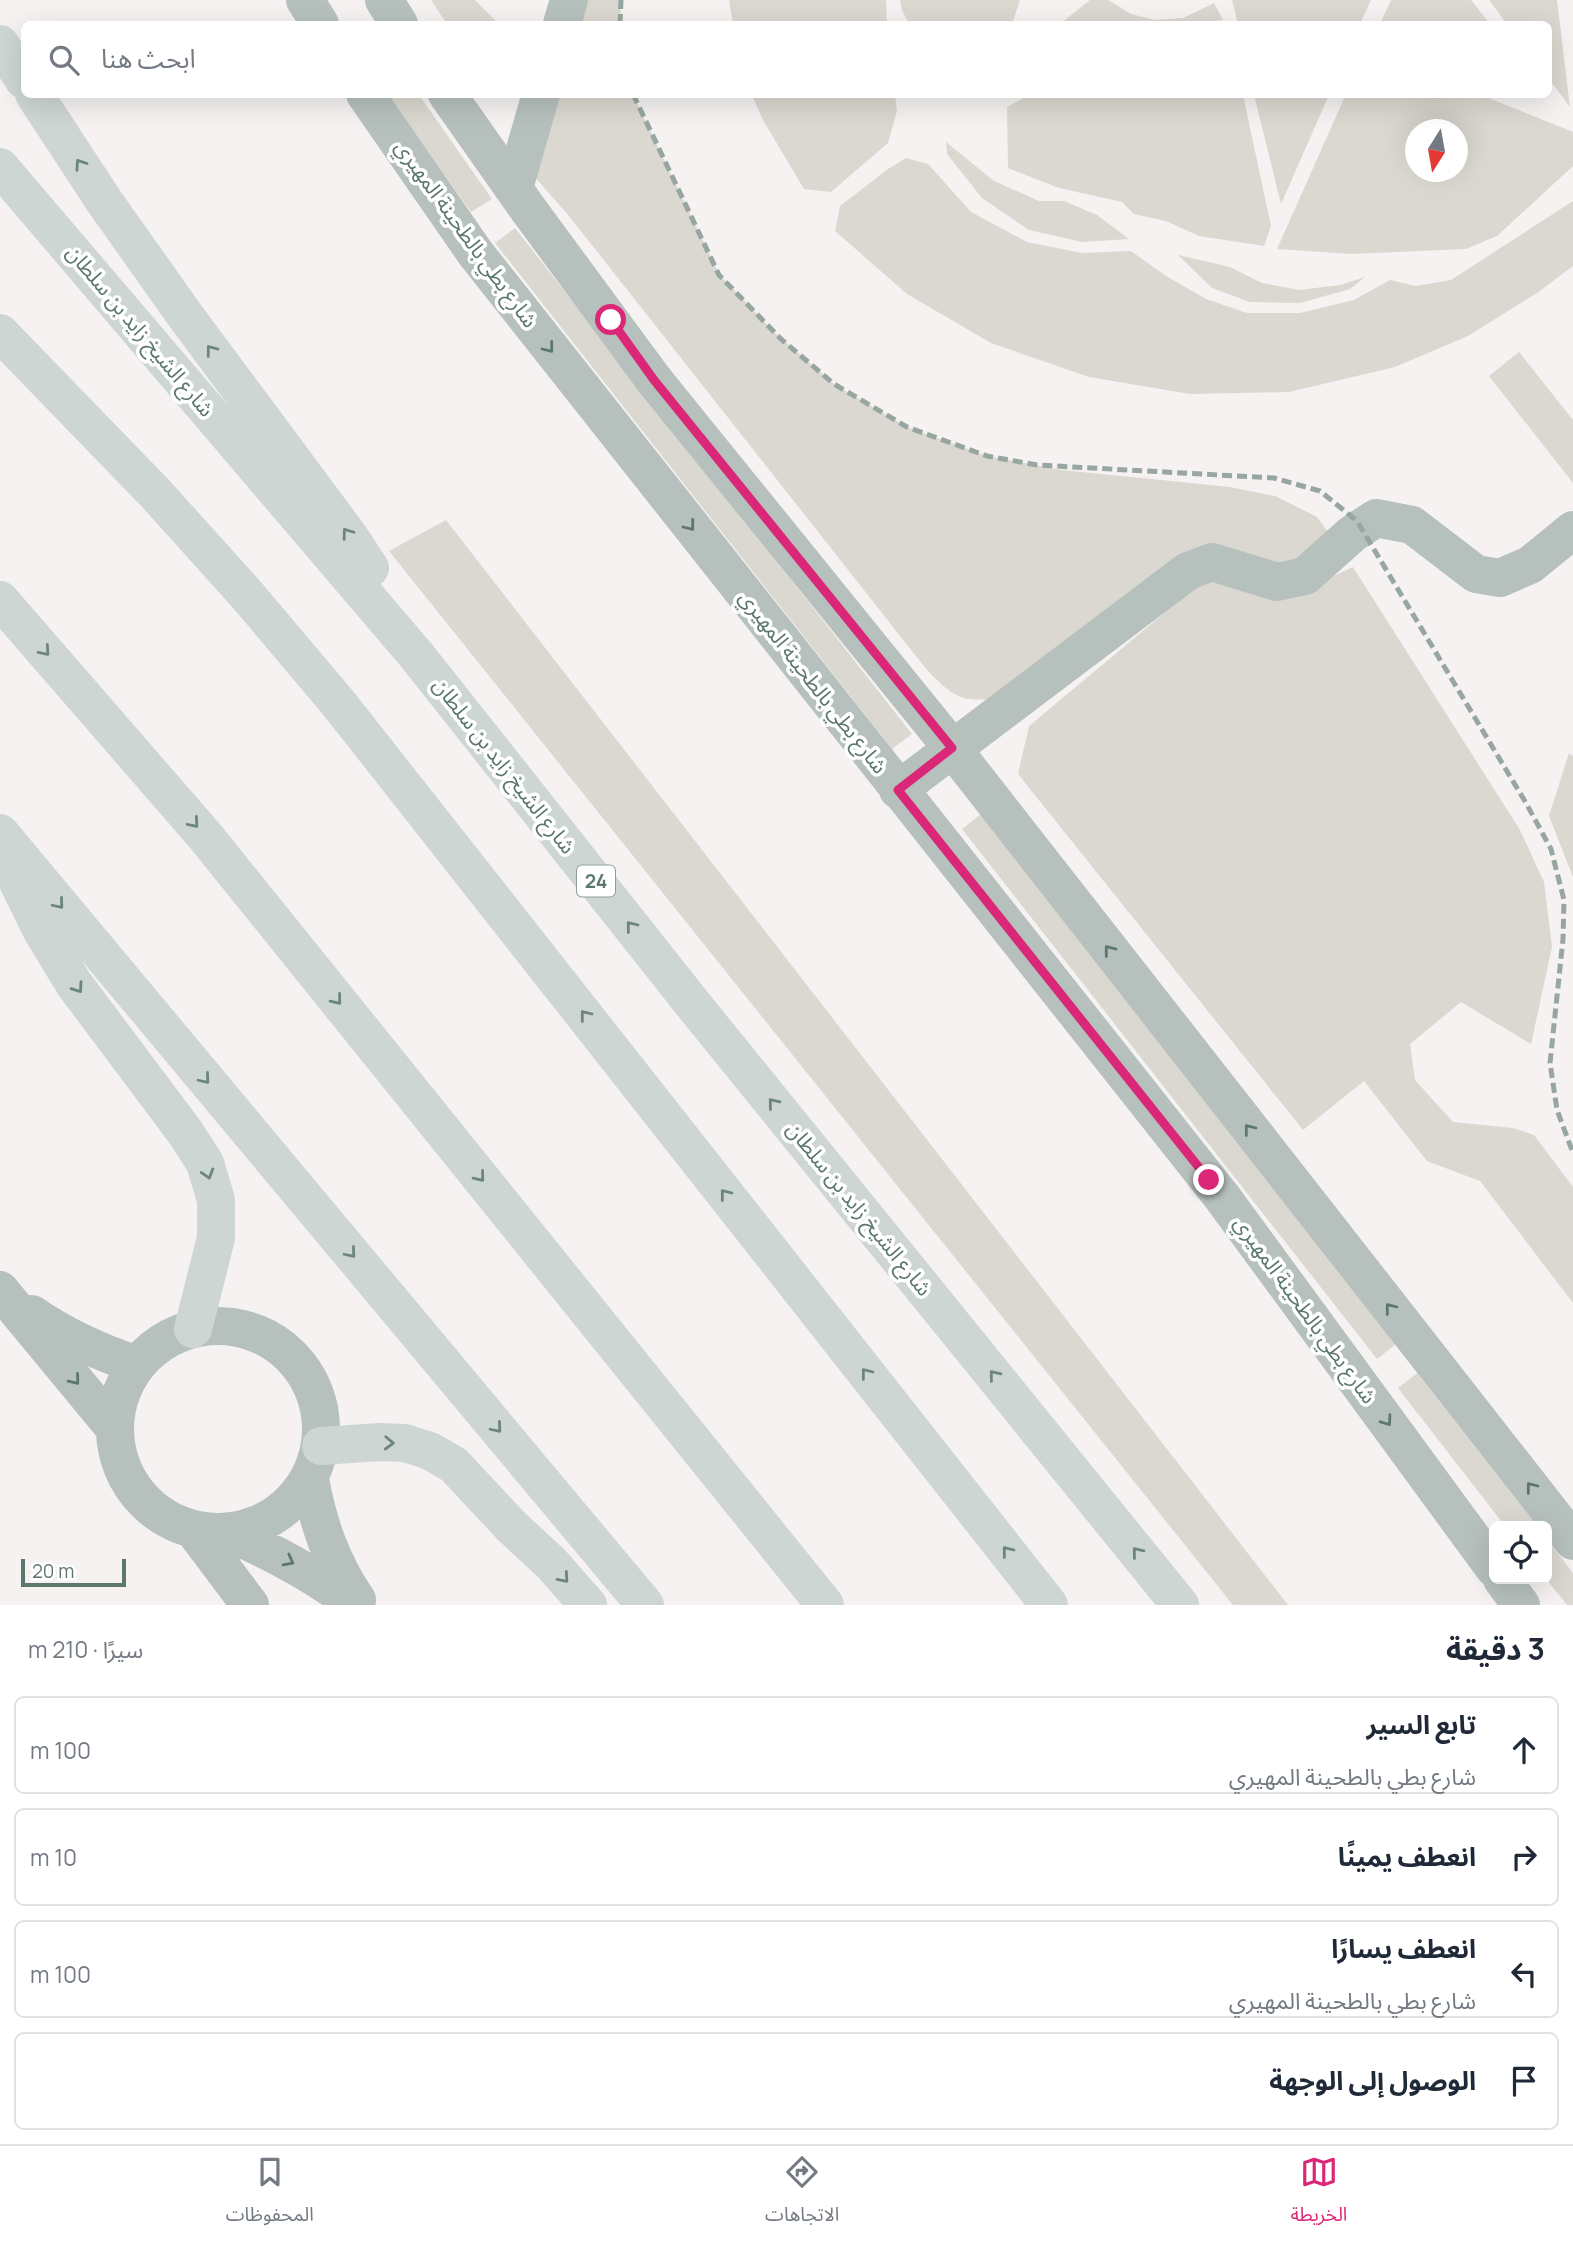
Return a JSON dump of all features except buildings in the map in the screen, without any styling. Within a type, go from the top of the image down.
[{"type":"highway","points":[[0,44],[21,76]]},
{"type":"highway","points":[[37,98],[104,201],[184,314],[349,536],[385,593],[417,656]]},
{"type":"highway","name":"شارع الشيخ زايد بن سلطان","points":[[0,167],[417,656],[696,1008],[1180,1605]]},
{"type":"highway","points":[[0,333],[156,494],[339,704],[1049,1605]]},
{"type":"highway","points":[[0,600],[205,836],[825,1605]]},
{"type":"highway","points":[[0,833],[645,1605]]},
{"type":"highway","points":[[0,842],[43,933],[74,984],[185,1132],[205,1163],[215,1200],[216,1238],[193,1329]]},
{"type":"highway","points":[[315,1462],[381,1442],[405,1443],[430,1451],[454,1465],[552,1564],[588,1605]]},
{"type":"street","points":[[305,0],[318,21]]},
{"type":"street","points":[[384,0],[397,21]]},
{"type":"street","points":[[563,21],[569,0]]},
{"type":"street","name":"شارع بطي بالطحينة المهيري","points":[[368,98],[476,254],[1222,1197],[1489,1561]]},
{"type":"street","points":[[450,98],[654,380],[952,748],[1573,1541]]},
{"type":"street","points":[[514,188],[540,98]]},
{"type":"street","points":[[898,790],[1188,571],[1212,562],[1277,582],[1305,576],[1352,534],[1376,518],[1412,525],[1476,574],[1500,578],[1530,565],[1573,530]]},
{"type":"street","points":[[0,1288],[54,1329],[94,1350],[137,1365]]},
{"type":"street","points":[[0,1288],[115,1429]]},
{"type":"street","points":[[227,1326],[260,1334],[289,1353],[310,1380],[321,1412],[315,1462],[316,1515],[328,1550],[358,1605],[300,1567],[264,1548],[162,1516],[136,1492],[120,1462],[115,1429],[120,1395],[137,1365],[162,1342],[193,1329],[227,1326]]},
{"type":"street","points":[[210,1531],[260,1524],[289,1505],[315,1462]]},
{"type":"street","points":[[210,1531],[250,1605]]},
{"type":"street","points":[[1506,1584],[1521,1605]]},
{"type":"shaded area","points":[[431,0],[475,0],[496,21],[445,21]]},
{"type":"shaded area","points":[[588,0],[621,0],[620,21],[581,21]]},
{"type":"shaded area","points":[[729,0],[886,0],[887,21],[732,21]]},
{"type":"shaded area","points":[[900,0],[1020,0],[1013,21],[908,21]]},
{"type":"shaded area","points":[[1090,0],[1108,0],[1131,14],[1155,20],[1183,18],[1214,3],[1223,20],[1215,21],[1064,21]]},
{"type":"shaded area","points":[[1232,0],[1371,0],[1361,21],[1237,21]]},
{"type":"shaded area","points":[[1391,0],[1471,0],[1488,21],[1381,21]]},
{"type":"shaded area","points":[[1489,0],[1557,0],[1570,107],[1552,83],[1552,21],[1505,21]]},
{"type":"shaded area","points":[[389,98],[421,98],[492,199],[471,212]]},
{"type":"shaded area","points":[[558,98],[634,98],[719,274],[773,331],[834,384],[907,427],[987,456],[1062,470],[1230,487],[1275,496],[1317,517],[1336,543],[1292,569],[1245,557],[1010,697],[983,700],[955,694],[927,670],[569,216],[534,176]]},
{"type":"shaded area","points":[[753,98],[895,98],[897,111],[888,143],[831,192],[804,189],[763,120]]},
{"type":"shaded area","points":[[1244,98],[1271,226],[1264,246],[1199,236],[1166,221],[1134,214],[1122,202],[1059,188],[1008,168],[1007,107],[1020,100]]},
{"type":"shaded area","points":[[1255,98],[1328,98],[1281,204]]},
{"type":"shaded area","points":[[1344,98],[1488,98],[1573,132],[1573,166],[1497,236],[1466,249],[1351,254],[1277,249]]},
{"type":"shaded area","points":[[946,142],[994,181],[1039,201],[1064,201],[1097,215],[1129,239],[1082,242],[1029,230],[982,198],[947,154]]},
{"type":"shaded area","points":[[906,158],[928,164],[971,212],[1027,242],[1082,253],[1131,251],[1166,276],[1206,299],[1247,313],[1300,313],[1354,300],[1390,280],[1415,286],[1451,280],[1573,201],[1573,266],[1537,293],[1468,336],[1395,367],[1289,392],[1190,394],[1089,377],[991,343],[907,294],[835,231],[840,206]]},
{"type":"shaded area","points":[[515,228],[912,734],[892,749],[495,243]]},
{"type":"shaded area","points":[[1178,255],[1230,267],[1262,283],[1299,290],[1340,285],[1365,277],[1350,289],[1300,303],[1250,302],[1212,288]]},
{"type":"shaded area","points":[[1519,352],[1573,420],[1573,483],[1489,376]]},
{"type":"shaded area","points":[[446,520],[1288,1605],[1233,1605],[389,551]]},
{"type":"shaded area","points":[[1353,567],[1520,830],[1544,882],[1552,947],[1531,1044],[1461,1002],[1410,1044],[1415,1080],[1453,1122],[1513,1128],[1534,1135],[1573,1187],[1573,1303],[1480,1181],[1427,1161],[1364,1081],[1303,1130],[1018,774],[1029,726],[1205,579],[1293,595]]},
{"type":"shaded area","points":[[1569,753],[1573,756],[1573,877],[1549,816]]},
{"type":"shaded area","points":[[981,814],[1396,1344],[1377,1359],[962,829]]},
{"type":"shaded area","points":[[1417,1373],[1533,1521],[1501,1521],[1398,1388]]},
{"type":"shaded area","points":[[1552,1546],[1573,1573],[1573,1605],[1567,1605],[1550,1584]]},
{"type":"railway","points":[[620,21],[621,0]]},
{"type":"railway","points":[[635,98],[719,275],[781,339],[834,384],[907,427],[987,456],[1037,465],[1274,478],[1320,491],[1357,521],[1551,849],[1564,900],[1563,939],[1550,1063],[1557,1110],[1573,1153]]},
{"type":"route","points":[[611,320],[654,380],[952,748],[898,790],[1209,1180]]}]
